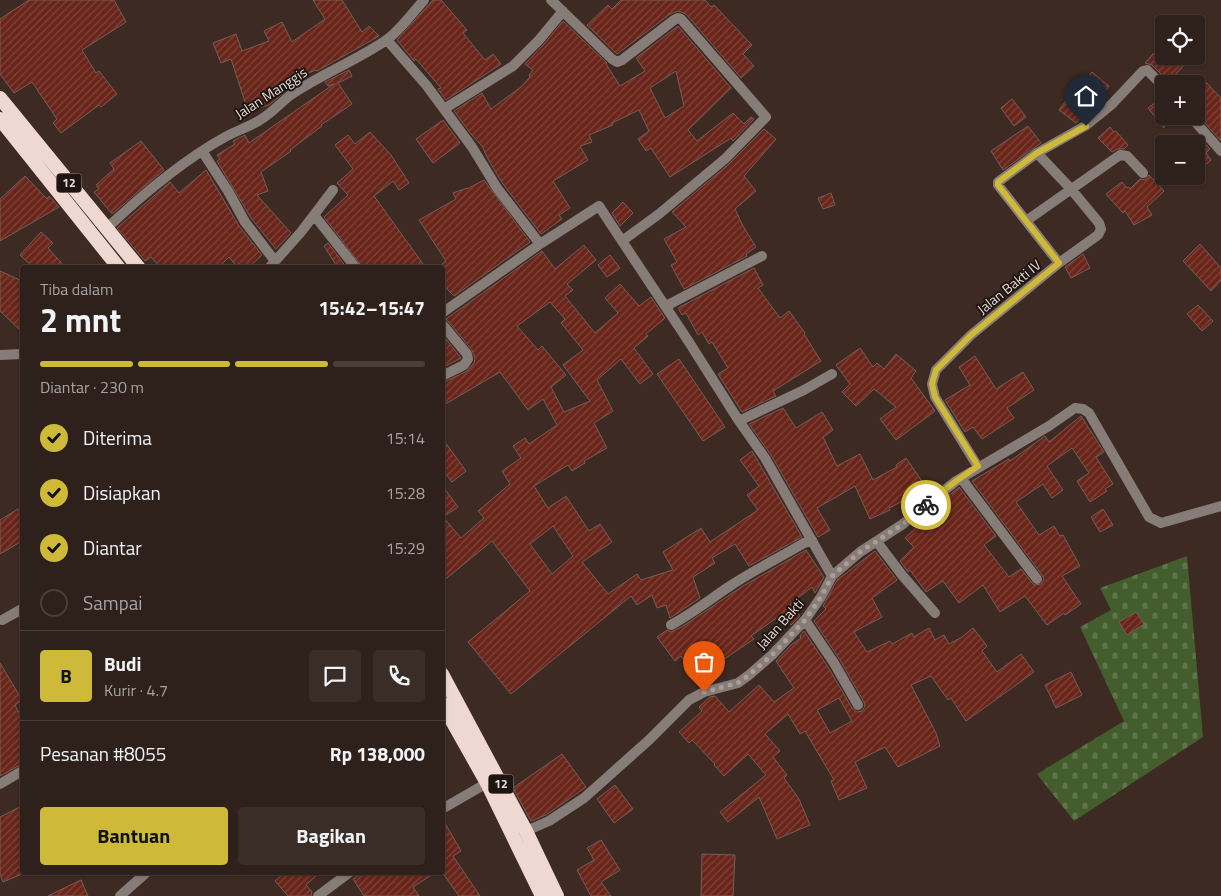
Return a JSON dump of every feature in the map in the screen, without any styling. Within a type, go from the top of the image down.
[{"type":"highway","name":"12","points":[[0,98],[107,228],[134,265]]},
{"type":"highway","name":"12","points":[[0,119],[117,265]]},
{"type":"highway","name":"12","points":[[445,680],[526,831],[557,896]]},
{"type":"highway","name":"12","points":[[445,708],[487,782],[542,896]]},
{"type":"street","name":"Jalan Manggis","points":[[107,228],[148,190],[202,151],[226,136],[257,122],[274,111],[290,96],[328,72],[387,40],[424,0]]},
{"type":"street","points":[[551,0],[617,62],[674,20],[681,19],[766,117],[726,158],[659,214],[622,241]]},
{"type":"street","points":[[444,110],[513,66],[539,40],[563,11]]},
{"type":"street","points":[[387,40],[427,86],[472,147],[497,188],[540,244]]},
{"type":"street","name":"Jalan Bakti IV","points":[[978,466],[935,397],[932,384],[936,370],[971,335],[1059,263],[998,185],[998,182],[1037,153],[1086,126],[1112,104],[1143,72],[1147,70],[1155,77]]},
{"type":"street","points":[[1198,125],[1221,151]]},
{"type":"street","points":[[202,151],[272,264],[301,232],[333,190]]},
{"type":"street","points":[[1037,153],[1071,189],[1099,223],[1101,229],[1098,235],[1059,263]]},
{"type":"street","points":[[1026,221],[1120,155],[1127,156],[1143,173]]},
{"type":"street","points":[[445,311],[540,244],[599,206],[666,306],[739,422],[765,458],[832,576]]},
{"type":"street","points":[[314,215],[354,265]]},
{"type":"street","points":[[666,306],[762,256]]},
{"type":"street","points":[[445,328],[467,354],[468,359],[464,365],[445,374]]},
{"type":"street","points":[[0,355],[20,354]]},
{"type":"street","points":[[739,422],[832,374]]},
{"type":"street","name":"Jalan Bakti","points":[[526,831],[549,821],[584,798],[649,740],[689,700],[704,692],[738,683],[749,675],[772,655],[805,620],[821,597],[832,576],[860,552],[903,524],[978,466],[1035,435],[1075,408],[1089,413],[1149,517],[1161,523],[1221,506]]},
{"type":"street","points":[[961,478],[1037,579]]},
{"type":"street","points":[[671,625],[693,614],[729,586],[812,540]]},
{"type":"street","points":[[877,542],[902,576],[935,613]]},
{"type":"street","points":[[2,620],[20,610]]},
{"type":"street","points":[[805,620],[834,663],[858,705]]},
{"type":"street","points":[[0,784],[20,772]]},
{"type":"street","points":[[445,807],[487,782]]},
{"type":"street","points":[[120,896],[144,875]]},
{"type":"street","points":[[318,896],[346,875]]},
{"type":"green space","points":[[1187,556],[1203,737],[1074,821],[1037,774],[1124,721],[1080,627],[1111,610],[1100,588]]},
{"type":"building","points":[[29,0],[114,0],[126,22],[82,50],[96,73],[99,71],[117,94],[101,107],[99,105],[61,133],[53,123],[57,119],[32,82],[14,93],[0,74],[0,19]]},
{"type":"building","points":[[313,0],[342,0],[362,32],[369,26],[379,36],[317,71],[315,70],[293,81],[290,84],[292,86],[269,105],[248,111],[231,59],[221,63],[213,43],[236,34],[242,51],[269,41],[264,31],[282,22],[292,42],[325,19]]},
{"type":"building","points":[[433,0],[441,0],[467,30],[463,33],[485,60],[493,54],[501,64],[446,100],[438,89],[441,88],[416,59],[414,61],[397,40]]},
{"type":"building","points":[[621,0],[705,0],[711,7],[714,5],[752,45],[743,54],[754,66],[741,78],[686,14],[678,11],[670,14],[617,54],[587,25],[608,5],[612,9]]},
{"type":"building","points":[[563,21],[607,63],[620,86],[645,71],[636,58],[678,26],[731,88],[688,130],[697,141],[733,113],[744,124],[751,117],[754,119],[733,141],[731,138],[670,177],[651,148],[646,151],[638,139],[649,131],[639,110],[612,123],[613,125],[589,135],[592,142],[580,146],[588,160],[553,181],[570,208],[559,215],[562,219],[541,234],[503,184],[482,146],[454,111],[482,93],[491,109],[521,87],[530,77],[529,75],[533,70],[525,64]],"holes":[[[676,71],[684,106],[665,118],[650,88]]]},
{"type":"building","points":[[1155,52],[1155,65],[1184,65],[1175,75],[1162,75],[1152,65],[1145,63]]},
{"type":"building","points":[[349,70],[352,76],[338,83],[352,104],[321,125],[291,151],[261,172],[268,191],[257,195],[291,233],[276,249],[251,218],[217,161],[220,159],[217,155],[235,144],[233,141],[245,135],[249,143],[334,84],[328,86],[325,82]]},
{"type":"building","points":[[1092,72],[1109,86],[1076,123],[1059,110],[1080,82],[1082,84]]},
{"type":"building","points":[[1205,81],[1221,98],[1221,141],[1205,123]]},
{"type":"building","points":[[1012,99],[1026,117],[1014,126],[1001,108]]},
{"type":"building","points":[[1155,103],[1155,117],[1148,108]]},
{"type":"building","points":[[443,120],[460,143],[433,163],[416,139]]},
{"type":"building","points":[[1028,126],[1041,143],[1003,170],[991,151]]},
{"type":"building","points":[[1110,127],[1128,145],[1124,149],[1117,149],[1112,152],[1098,138]]},
{"type":"building","points":[[764,129],[776,139],[744,176],[756,191],[735,209],[756,247],[746,254],[747,256],[684,289],[671,265],[677,262],[664,239],[686,227],[672,212],[730,163]]},
{"type":"building","points":[[370,132],[391,155],[409,183],[399,190],[393,181],[374,196],[424,265],[361,265],[324,217],[348,195],[337,183],[353,169],[335,145],[348,135],[355,144]]},
{"type":"building","points":[[141,141],[164,170],[112,214],[94,192],[99,189],[96,185],[114,169],[110,163]]},
{"type":"building","points":[[1205,143],[1210,149],[1206,153],[1211,160],[1205,165]]},
{"type":"building","points":[[206,170],[239,226],[262,255],[251,265],[236,265],[229,257],[221,265],[158,265],[151,257],[145,261],[117,228],[170,182],[179,193]]},
{"type":"building","points":[[1149,175],[1155,181],[1155,185],[1158,185],[1164,191],[1147,207],[1152,215],[1134,225],[1125,211],[1123,213],[1106,194],[1122,182],[1130,189],[1140,179],[1145,180]]},
{"type":"building","points":[[25,176],[47,199],[49,196],[59,207],[0,241],[0,199]]},
{"type":"building","points":[[484,180],[530,242],[454,296],[445,287],[445,265],[442,264],[446,261],[419,220],[456,199],[453,193],[467,189]]},
{"type":"building","points":[[831,193],[835,205],[823,209],[818,198]]},
{"type":"building","points":[[623,202],[633,213],[620,226],[612,213]]},
{"type":"building","points":[[41,232],[53,243],[48,248],[63,265],[31,265],[20,255]]},
{"type":"building","points":[[328,243],[345,265],[336,265],[324,246]]},
{"type":"building","points":[[1200,244],[1221,268],[1221,280],[1211,291],[1183,261]]},
{"type":"building","points":[[584,245],[596,260],[567,284],[573,290],[565,296],[595,333],[618,313],[605,298],[620,284],[639,306],[651,297],[665,318],[646,334],[648,336],[634,348],[653,374],[640,384],[621,359],[597,380],[613,411],[594,423],[607,448],[584,461],[585,463],[572,471],[568,465],[534,486],[548,508],[566,496],[589,531],[600,524],[612,542],[582,562],[608,594],[637,574],[641,580],[673,570],[663,552],[701,528],[710,542],[758,510],[747,495],[759,486],[740,460],[752,451],[802,537],[749,566],[735,544],[712,558],[715,563],[693,577],[700,598],[670,618],[666,605],[657,608],[652,595],[637,605],[631,596],[511,694],[468,642],[530,591],[492,541],[445,580],[445,519],[461,538],[484,518],[478,511],[510,484],[502,471],[521,458],[513,446],[525,438],[529,444],[557,425],[543,399],[528,410],[500,372],[445,404],[445,382],[467,371],[474,363],[475,358],[472,350],[446,319],[542,251],[555,269]],"holes":[[[550,302],[565,319],[561,323],[583,350],[563,365],[590,401],[564,412],[551,387],[566,375],[542,346],[538,350],[517,326]],[[553,526],[573,556],[552,574],[530,544]]]},
{"type":"building","points":[[1083,254],[1090,268],[1071,278],[1065,267]]},
{"type":"building","points":[[610,255],[620,268],[607,277],[598,265]]},
{"type":"building","points":[[754,268],[763,285],[758,288],[780,318],[789,311],[805,333],[821,361],[773,391],[776,396],[742,412],[718,374],[728,368],[712,342],[709,344],[702,332],[698,335],[686,313],[682,315],[678,308]]},
{"type":"building","points":[[0,271],[20,280],[20,330],[0,311]]},
{"type":"building","points":[[1198,305],[1213,321],[1202,331],[1187,314]]},
{"type":"building","points":[[445,340],[461,358],[445,366]]},
{"type":"building","points":[[860,348],[873,367],[877,363],[884,369],[896,354],[916,371],[911,378],[935,411],[896,440],[880,419],[896,407],[874,389],[856,406],[842,392],[850,384],[836,365]]},
{"type":"building","points":[[975,356],[996,389],[1023,372],[1034,390],[1007,408],[1014,418],[982,439],[973,427],[965,432],[945,400],[970,385],[959,367]]},
{"type":"building","points":[[679,359],[725,427],[703,441],[657,374]]},
{"type":"building","points":[[783,408],[796,428],[822,412],[833,430],[823,437],[837,466],[860,454],[873,480],[897,467],[896,465],[906,458],[926,487],[915,495],[889,508],[890,510],[870,519],[855,486],[817,508],[830,530],[818,537],[771,455],[749,424]]},
{"type":"building","points":[[1081,416],[1104,452],[1096,457],[1113,484],[1105,489],[1107,491],[1090,502],[1077,481],[1089,473],[1072,448],[1047,466],[1063,490],[1052,498],[1043,484],[1016,502],[1039,535],[1054,526],[1060,536],[1063,535],[1080,566],[1062,576],[1081,604],[1047,625],[1025,596],[1000,612],[983,585],[959,603],[943,581],[926,592],[910,570],[908,572],[900,561],[914,547],[905,538],[959,487],[996,536],[984,545],[1009,577],[1021,569],[1034,585],[1041,584],[1044,579],[1042,575],[972,481],[1009,459],[1010,461],[1045,436],[1049,442]]},
{"type":"building","points":[[445,442],[466,471],[452,482],[445,473]]},
{"type":"building","points":[[445,489],[458,507],[445,516]]},
{"type":"building","points":[[18,509],[20,512],[20,542],[0,554],[0,520]]},
{"type":"building","points":[[1103,509],[1113,525],[1100,532],[1091,517]]},
{"type":"building","points":[[806,550],[824,577],[815,593],[812,587],[790,604],[800,616],[791,625],[782,614],[751,636],[754,639],[696,678],[681,656],[675,661],[657,637],[667,630],[671,632],[683,626],[743,586]]},
{"type":"building","points":[[875,551],[897,580],[872,598],[882,617],[854,632],[867,652],[890,641],[892,644],[912,633],[914,637],[929,628],[935,640],[944,635],[949,644],[973,628],[987,646],[982,651],[997,672],[1021,654],[1034,672],[966,721],[951,698],[948,700],[931,676],[911,685],[936,733],[940,746],[898,767],[885,747],[855,762],[867,788],[839,800],[831,781],[834,780],[805,731],[800,734],[788,714],[765,734],[780,751],[773,757],[787,775],[784,778],[799,799],[810,825],[777,839],[759,797],[728,822],[720,812],[766,775],[748,754],[724,776],[692,740],[689,743],[679,732],[702,711],[699,707],[710,697],[715,696],[729,712],[759,685],[774,702],[794,688],[776,661],[791,645],[801,638],[800,636],[804,631],[852,708],[857,712],[862,711],[865,706],[864,702],[840,660],[814,621],[826,609],[823,606],[837,580]],"holes":[[[839,698],[852,721],[830,733],[817,710]]]},
{"type":"building","points":[[1136,612],[1144,624],[1127,635],[1119,622]]},
{"type":"building","points":[[0,663],[20,697],[20,701],[15,705],[20,715],[20,765],[0,776]]},
{"type":"building","points":[[1071,672],[1082,695],[1056,708],[1045,685]]},
{"type":"building","points":[[562,754],[586,787],[546,815],[531,821],[513,788]]},
{"type":"building","points":[[615,785],[633,809],[614,823],[597,799]]},
{"type":"building","points":[[20,807],[20,875],[3,882],[0,874],[0,817]]},
{"type":"building","points":[[445,823],[461,851],[453,856],[480,896],[459,896],[444,875]]},
{"type":"building","points":[[601,840],[620,870],[601,882],[611,896],[591,896],[577,870],[594,860],[587,848]]},
{"type":"building","points":[[702,854],[735,855],[733,896],[701,896]]},
{"type":"building","points":[[282,875],[317,875],[306,885],[312,892],[311,896],[288,896],[275,881]]},
{"type":"building","points":[[359,875],[431,875],[413,887],[419,896],[364,896],[353,879]]},
{"type":"building","points":[[81,880],[88,896],[48,896]]},
{"type":"way so far","points":[[704,692],[738,683],[749,675],[772,655],[805,620],[821,597],[832,576],[860,552],[903,524],[926,505]]},
{"type":"route","points":[[926,505],[978,466],[935,397],[932,384],[936,370],[971,335],[1059,263],[998,185],[998,182],[1037,153],[1086,126]]}]
